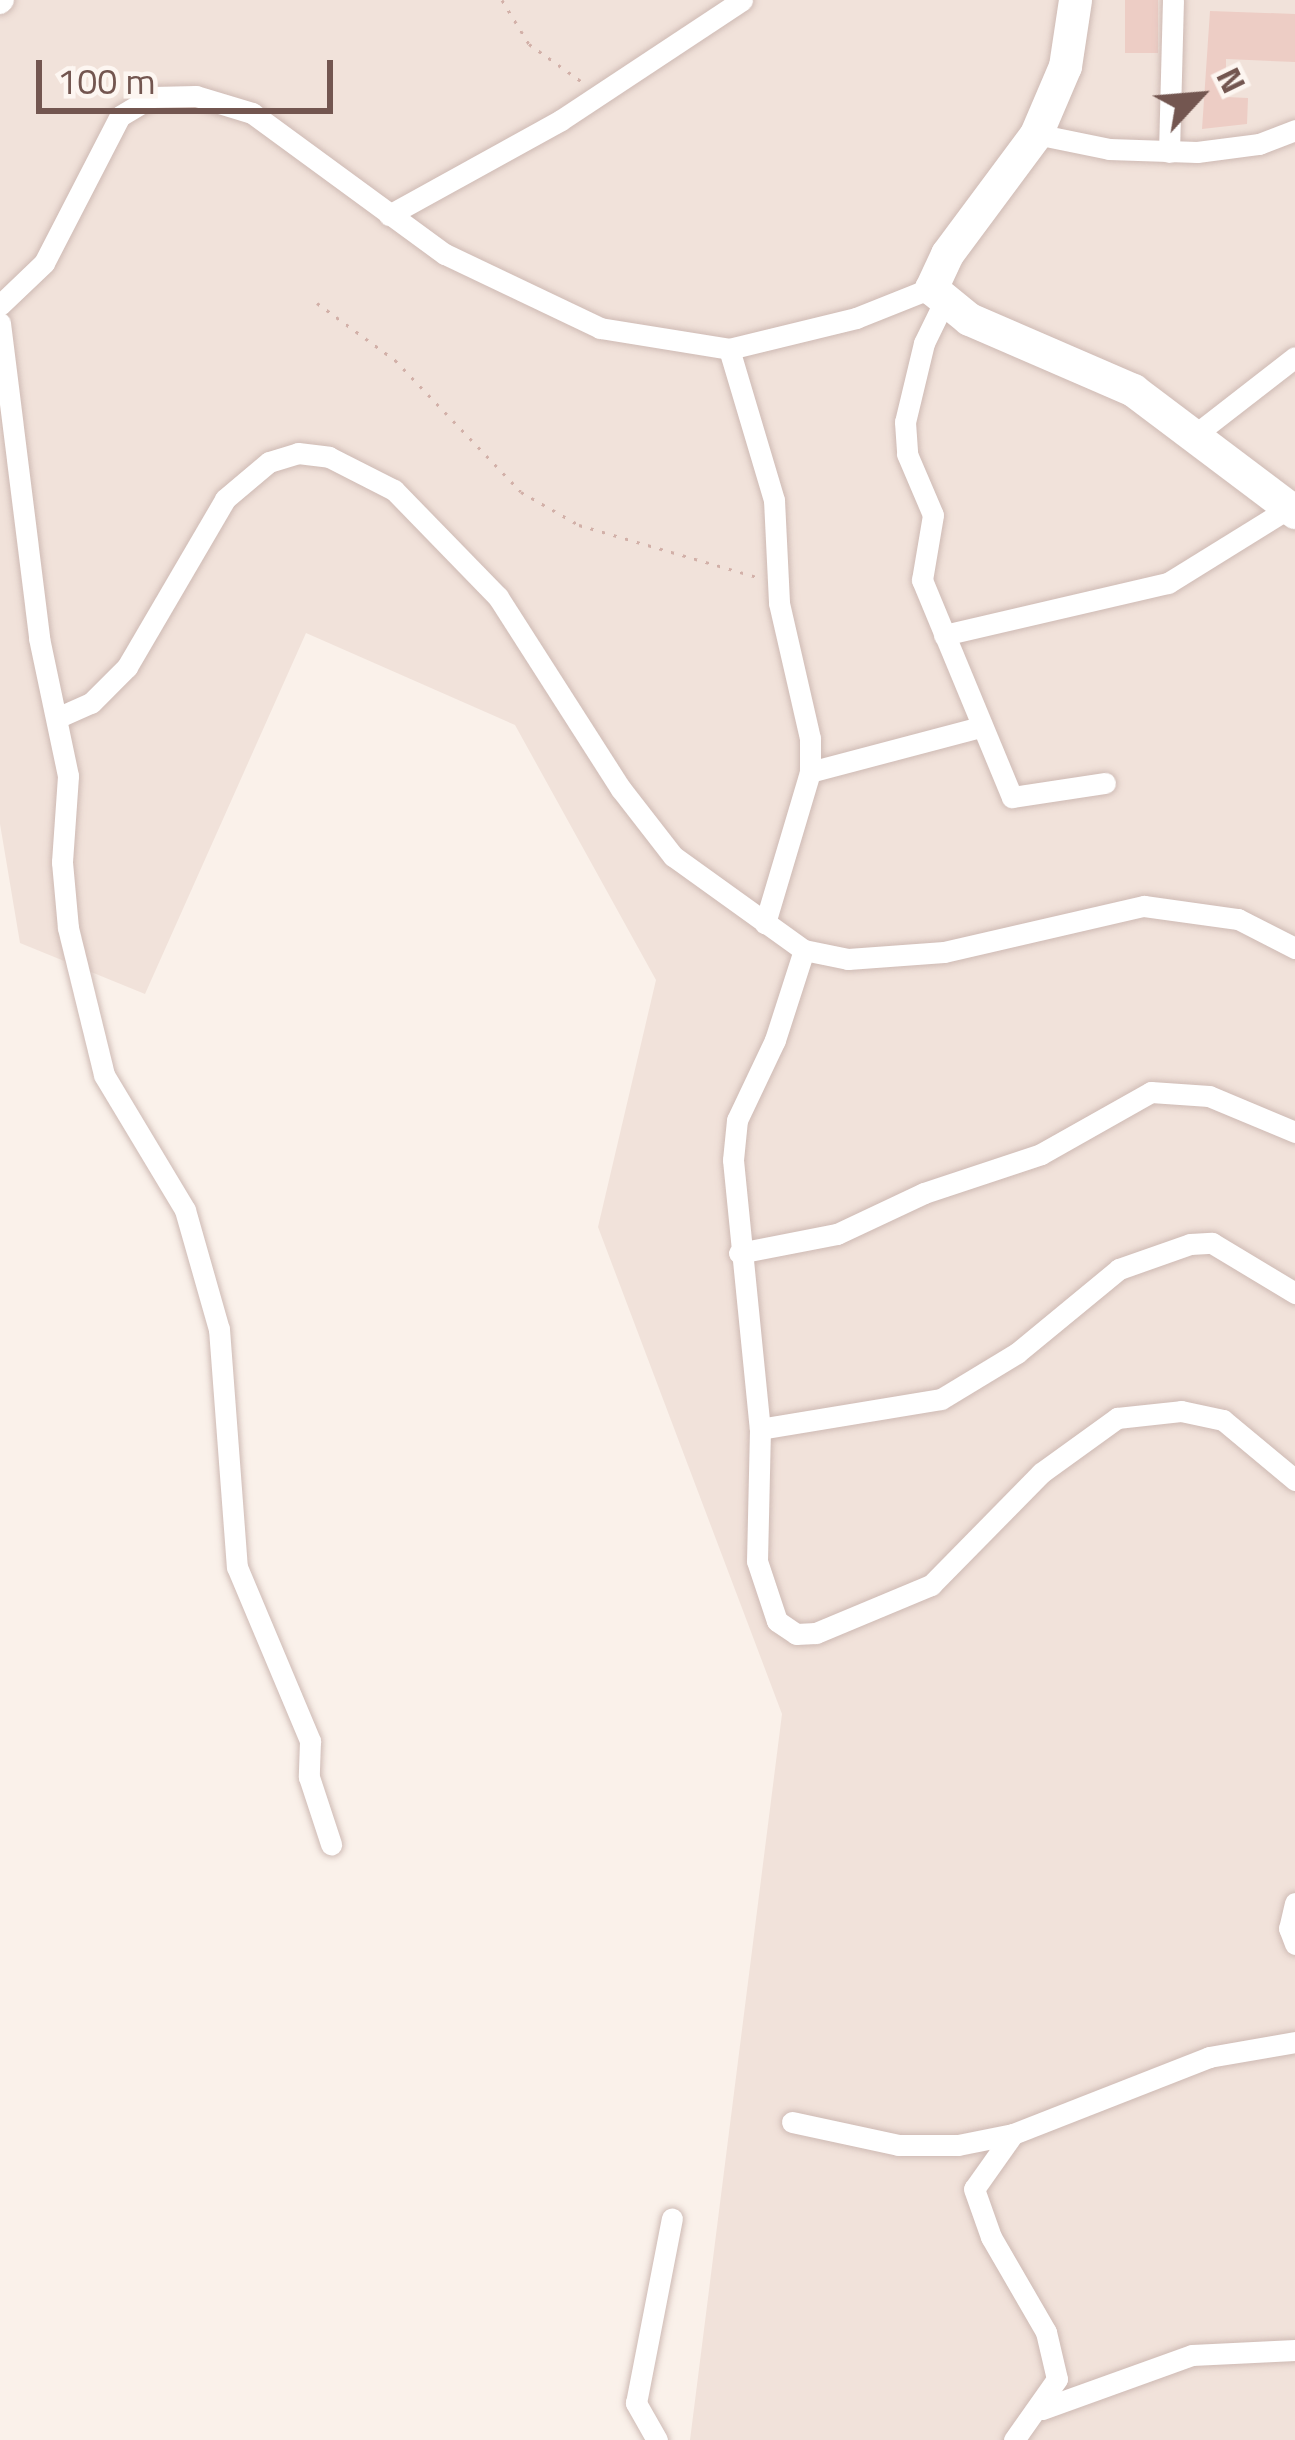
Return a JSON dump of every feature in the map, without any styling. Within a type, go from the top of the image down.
[{"type":"main road","points":[[1075,0],[1065,66],[1036,134],[946,254],[937,295],[1133,390],[1292,510]]},
{"type":"street","points":[[388,215],[610,85],[742,0]]},
{"type":"street","points":[[1169,152],[1173,0]]},
{"type":"street","points":[[0,305],[44,263],[120,116],[152,98],[196,96],[252,113],[388,215],[555,311],[600,328],[729,349],[937,295]]},
{"type":"street","points":[[1036,134],[1169,152],[1236,149],[1295,130]]},
{"type":"street","points":[[937,295],[905,422],[908,454],[934,515],[922,580],[977,728],[1012,797],[1106,783]]},
{"type":"street","points":[[0,323],[39,638],[68,776],[62,862],[68,928],[95,1043],[125,1120],[184,1210],[219,1330],[237,1567],[297,1701],[331,1844]]},
{"type":"street","points":[[729,349],[770,478],[778,577],[810,772],[765,923]]},
{"type":"street","points":[[1192,437],[1295,357]]},
{"type":"street","points":[[59,717],[91,703],[127,667],[205,523],[252,474],[298,453],[355,464],[394,490],[498,597],[659,840],[713,890],[804,950],[848,958],[944,952],[1144,906],[1238,919],[1295,948]]},
{"type":"street","points":[[944,635],[1168,583],[1292,510]]},
{"type":"street","points":[[810,772],[977,728]]},
{"type":"street","points":[[804,950],[782,1023],[737,1120],[732,1205],[760,1430],[757,1561],[771,1611],[796,1634],[836,1628],[931,1585],[1041,1473],[1117,1418],[1181,1411],[1223,1420],[1295,1480]]},
{"type":"street","points":[[739,1253],[837,1234],[925,1193],[1041,1154],[1151,1092],[1209,1096],[1295,1132]]},
{"type":"street","points":[[760,1430],[941,1399],[1001,1365],[1119,1269],[1173,1249],[1212,1243],[1295,1293]]},
{"type":"street","points":[[1295,1903],[1289,1928],[1295,1944]]},
{"type":"street","points":[[792,2122],[898,2145],[958,2145],[1013,2134],[1209,2057],[1295,2042]]},
{"type":"street","points":[[1013,2134],[974,2189],[1052,2347],[1057,2379],[1041,2409],[1014,2440]]},
{"type":"street","points":[[657,2440],[636,2403],[672,2218]]},
{"type":"street","points":[[1041,2409],[1192,2355],[1295,2350]]},
{"type":"path","points":[[502,0],[529,44],[562,73],[610,85]]},
{"type":"path","points":[[317,303],[395,360],[520,492],[579,525],[736,577],[778,577]]},
{"type":"shaded area","points":[[0,0],[1295,0],[1295,2440],[690,2440],[782,1714],[598,1227],[656,980],[515,725],[306,633],[145,994],[20,943],[0,824]]},
{"type":"building","points":[[1125,0],[1158,0],[1158,53],[1125,53]]},
{"type":"building","points":[[1210,11],[1295,14],[1295,62],[1226,59],[1226,97],[1248,98],[1247,124],[1202,129]]}]
